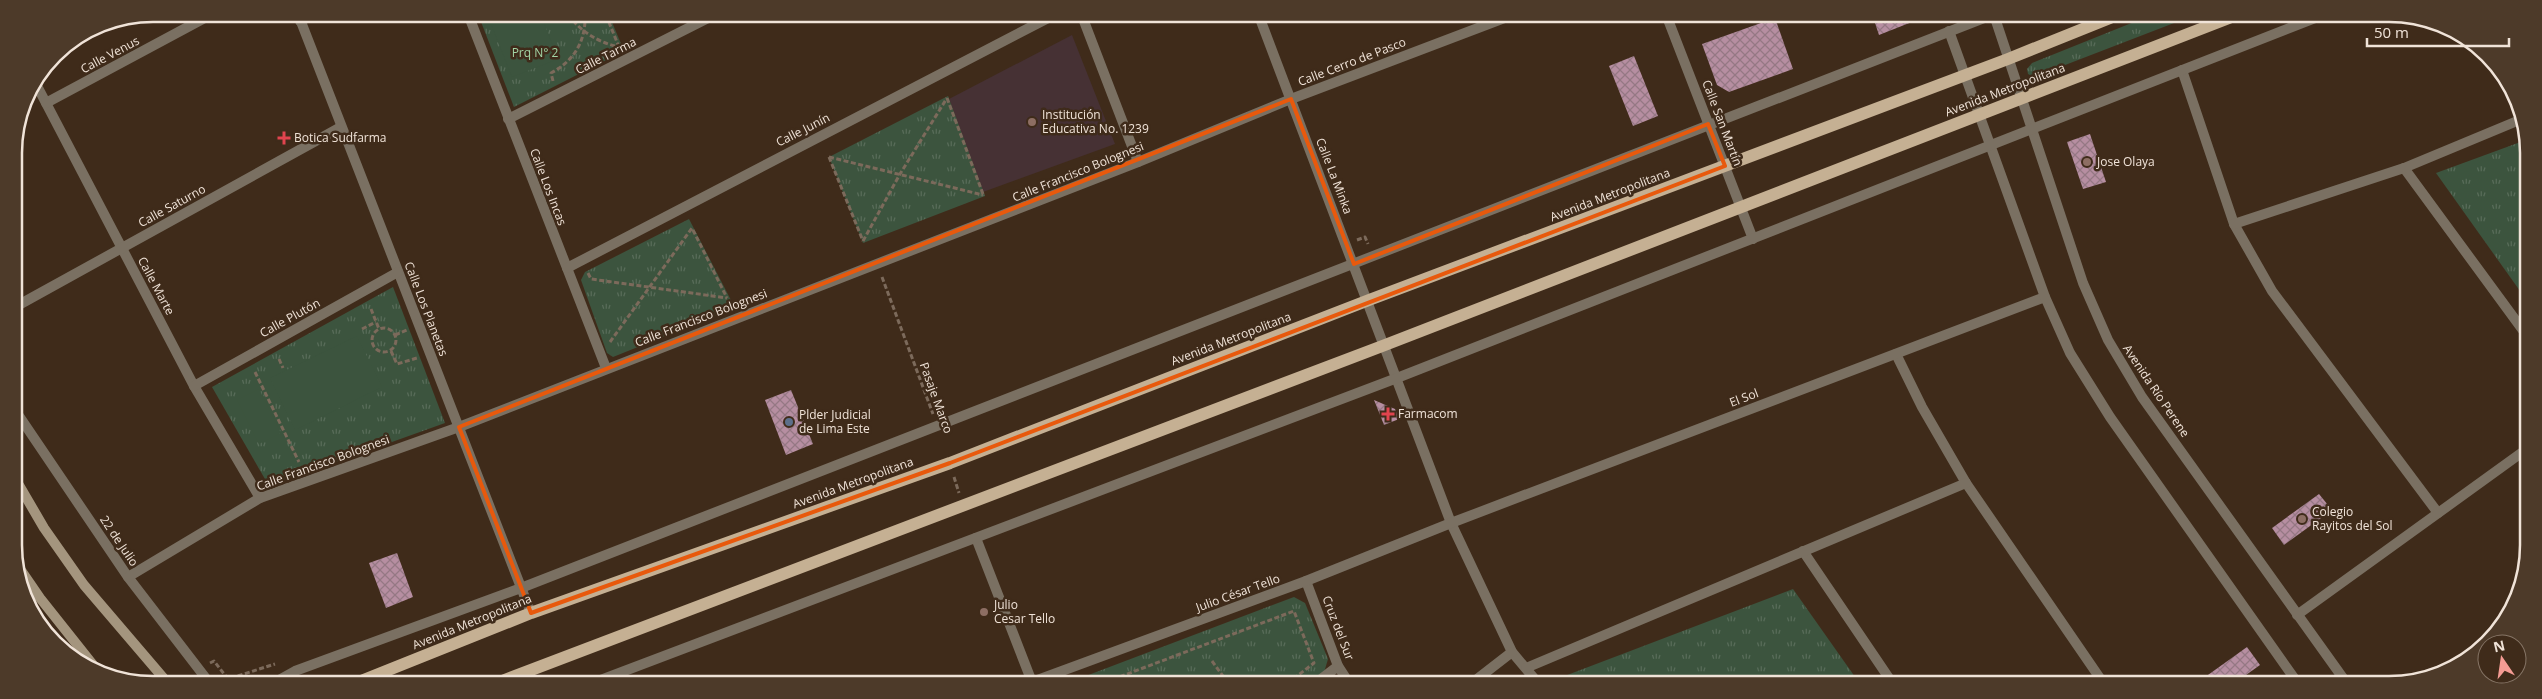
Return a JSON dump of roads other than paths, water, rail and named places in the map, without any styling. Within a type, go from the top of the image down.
[{"type":"main road","name":"Avenida Metropolitana","points":[[374,676],[531,613],[950,463],[1368,300],[1966,75],[2100,22]]},
{"type":"main road","name":"Avenida Metropolitana","points":[[515,676],[964,507],[2219,22]]},
{"type":"main road","points":[[22,491],[44,528],[84,586],[162,676]]},
{"type":"main road","points":[[27,579],[89,659]]},
{"type":"street","name":"Calle Venus","points":[[46,103],[197,22]]},
{"type":"street","name":"Calle Los Planetas","points":[[301,22],[531,613]]},
{"type":"street","name":"Calle Los Incas","points":[[471,22],[606,368]]},
{"type":"street","name":"Calle Tarma","points":[[508,119],[700,22]]},
{"type":"street","name":"Calle Junín","points":[[567,268],[1040,22]]},
{"type":"street","points":[[1084,22],[1138,162]]},
{"type":"street","name":"Calle La Minka","points":[[1261,22],[1452,523],[1512,652],[1532,676]]},
{"type":"street","name":"Calle Cerro de Pasco","points":[[1291,99],[1491,22]]},
{"type":"street","name":"Calle San Martín","points":[[1669,22],[1753,239]]},
{"type":"street","name":"Avenida Metropolitana","points":[[286,676],[521,588],[1973,22]]},
{"type":"street","name":"Avenida Río Perene","points":[[1996,22],[2083,283],[2108,340],[2142,397],[2341,676]]},
{"type":"street","points":[[614,676],[1397,378],[2305,22]]},
{"type":"street","points":[[1949,31],[2045,297],[2067,346],[2089,386],[2293,676]]},
{"type":"street","points":[[2182,70],[2234,224],[2272,291],[2438,513]]},
{"type":"street","name":"Calle Marte","points":[[39,90],[194,386],[260,498]]},
{"type":"street","name":"Calle Francisco Bolognesi","points":[[128,577],[260,498],[459,427],[606,368],[1138,162],[1291,99]]},
{"type":"street","points":[[2234,224],[2404,168],[2516,122]]},
{"type":"street","name":"Calle Saturno","points":[[23,303],[342,127]]},
{"type":"street","points":[[2404,168],[2520,326]]},
{"type":"street","name":"Calle Plutón","points":[[194,386],[398,272]]},
{"type":"street","name":"El Sol","points":[[1452,523],[2045,297]]},
{"type":"street","points":[[1896,354],[1922,407],[1966,484],[2098,676]]},
{"type":"street","name":"22 de Julio","points":[[22,419],[128,577],[204,676]]},
{"type":"street","points":[[2297,615],[2520,454]]},
{"type":"street","points":[[1526,668],[1966,484]]},
{"type":"street","name":"Julio César Tello","points":[[1048,676],[1306,581],[1452,523]]},
{"type":"street","points":[[976,538],[1030,676]]},
{"type":"street","points":[[1803,551],[1888,676]]},
{"type":"street","name":"Cruz del Sur","points":[[1306,581],[1338,666],[1344,676]]},
{"type":"street","points":[[1481,676],[1512,652]]},
{"type":"street","points":[[1325,676],[1338,666]]},
{"type":"place","name":"Institución Educativa No. 1239","points":[[1032,122]]},
{"type":"place","name":"Botica Sudfarma","points":[[284,138]]},
{"type":"place","name":"Jose Olaya","points":[[2087,162]]},
{"type":"place","name":"Farmacom","points":[[1388,414]]},
{"type":"place","name":"Plder Judicial de Lima Este","points":[[789,422]]},
{"type":"place","name":"Colegio Rayitos del Sol","points":[[2302,519]]},
{"type":"place","name":"Julio Cesar Tello","points":[[984,612]]},
{"type":"park label","name":"Prq N° 2","points":[[535,53]]}]
